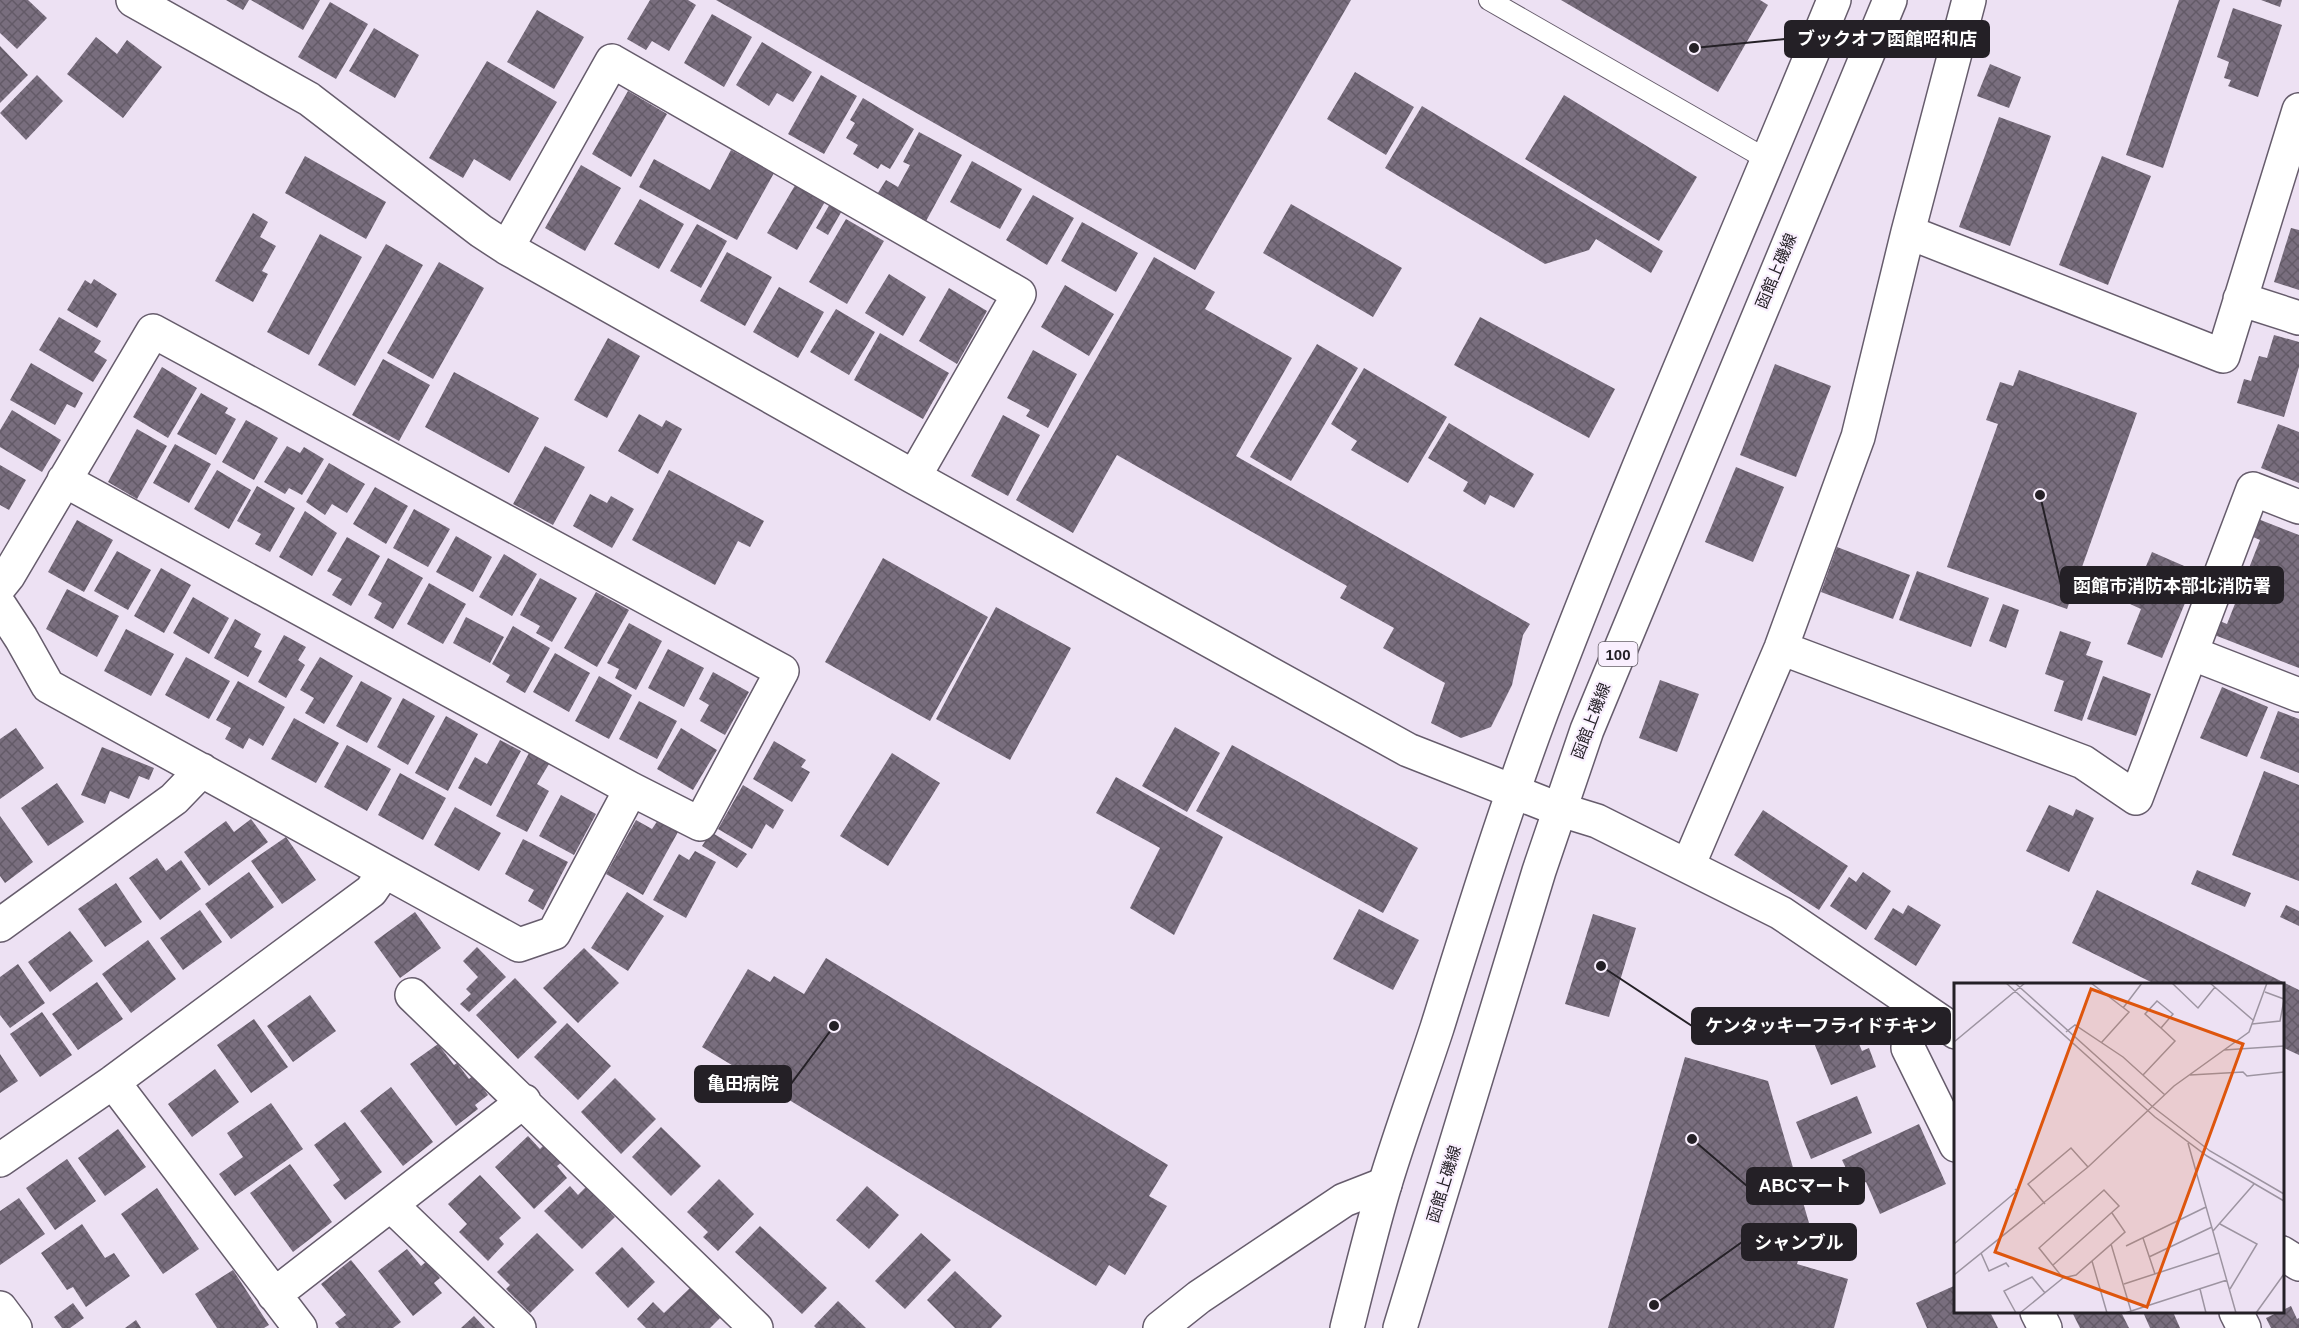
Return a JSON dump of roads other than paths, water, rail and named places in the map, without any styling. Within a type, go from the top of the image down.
[{"type":"street","points":[[133,0],[309,99],[481,231],[507,248],[914,477],[1408,750],[1558,809],[1597,821],[1780,913],[1954,1031]]},
{"type":"street","points":[[1347,1328],[1385,1184],[1425,1066],[1491,853],[1541,714],[1684,357],[1834,0]]},
{"type":"street","name":"函館上磯線","points":[[1400,1328],[1558,809],[1587,730],[1890,0]]},
{"type":"street","points":[[1688,866],[1781,648],[1858,437],[1908,232],[1969,0]]},
{"type":"street","points":[[507,248],[612,61],[1019,294],[914,477]]},
{"type":"street","points":[[1908,232],[2223,356],[2299,110]]},
{"type":"street","points":[[2240,299],[2299,318]]},
{"type":"street","points":[[0,586],[153,331],[782,671],[700,824],[631,789],[64,480]]},
{"type":"street","points":[[1781,648],[2083,762],[2136,798],[2253,489],[2299,507]]},
{"type":"street","points":[[0,606],[48,686],[519,945],[554,933],[631,789]]},
{"type":"street","points":[[2191,653],[2299,695]]},
{"type":"street","points":[[0,925],[174,799],[202,770]]},
{"type":"street","points":[[0,1160],[114,1082],[371,891],[384,872]]},
{"type":"street","points":[[412,995],[756,1328]]},
{"type":"street","points":[[1911,1003],[1908,1048],[1954,1141]]},
{"type":"street","points":[[114,1082],[300,1328]]},
{"type":"street","points":[[274,1295],[524,1101]]},
{"type":"street","points":[[1160,1328],[1199,1297],[1344,1200],[1385,1184]]},
{"type":"street","points":[[391,1205],[519,1328]]},
{"type":"street","points":[[2284,1254],[2299,1264]]},
{"type":"street","points":[[0,1308],[15,1328]]},
{"type":"street","points":[[2038,1313],[2045,1328]]},
{"type":"street","points":[[2237,1313],[2244,1328]]},
{"type":"lane","points":[[1489,0],[1768,160]]},
{"type":"place","name":"ブックオフ函館昭和店","points":[[1694,48]]},
{"type":"place","name":"函館市消防本部北消防署","points":[[2040,495]]},
{"type":"place","name":"ケンタッキーフライドチキン","points":[[1601,966]]},
{"type":"place","name":"亀田病院","points":[[834,1026]]},
{"type":"place","name":"ABCマート","points":[[1692,1139]]},
{"type":"place","name":"シャンブル","points":[[1654,1305]]}]
